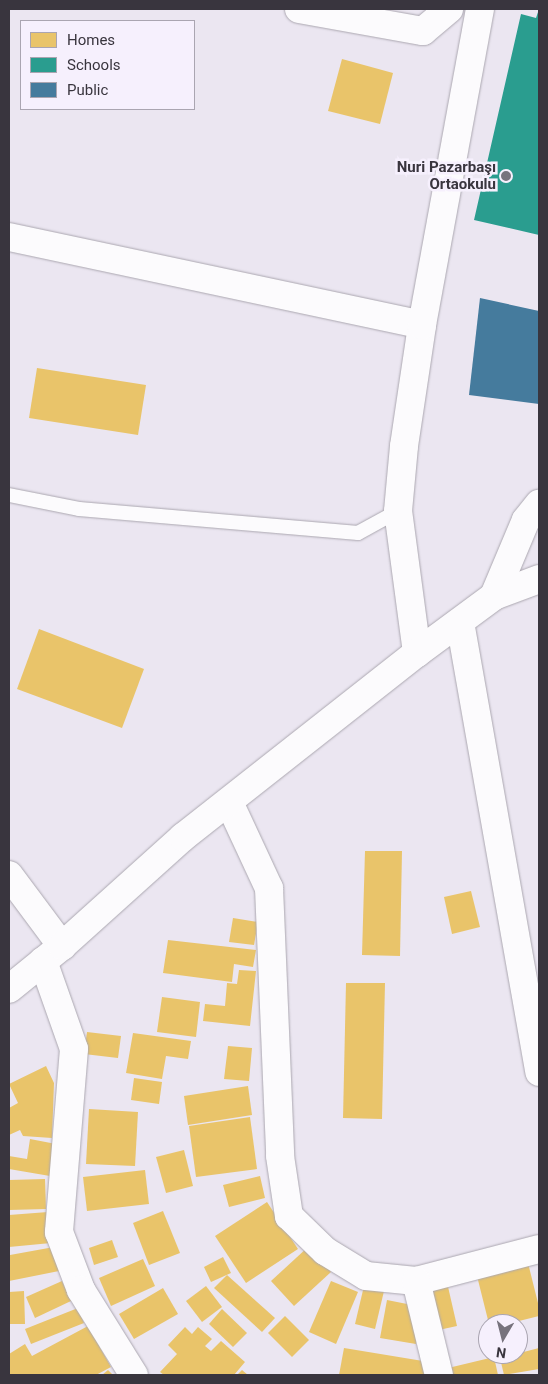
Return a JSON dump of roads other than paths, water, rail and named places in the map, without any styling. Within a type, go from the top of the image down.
[{"type":"street","points":[[299,9],[423,31],[449,9]]},
{"type":"street","points":[[417,653],[398,511],[404,446],[422,325],[480,9]]},
{"type":"street","points":[[9,236],[422,325]]},
{"type":"street","points":[[494,596],[526,520],[539,504]]},
{"type":"street","points":[[9,989],[183,837],[417,653],[494,596],[539,579]]},
{"type":"street","points":[[460,622],[539,1072]]},
{"type":"street","points":[[229,802],[270,888],[280,1156],[289,1216],[326,1251],[366,1276],[416,1281],[539,1249]]},
{"type":"street","points":[[9,875],[52,953],[74,1049],[59,1232],[81,1290],[134,1375]]},
{"type":"street","points":[[416,1281],[439,1375]]},
{"type":"lane","points":[[9,495],[79,509],[358,533],[398,511]]},
{"type":"place","name":"Nuri Pazarbaşı Ortaokulu","points":[[506,176]]}]
